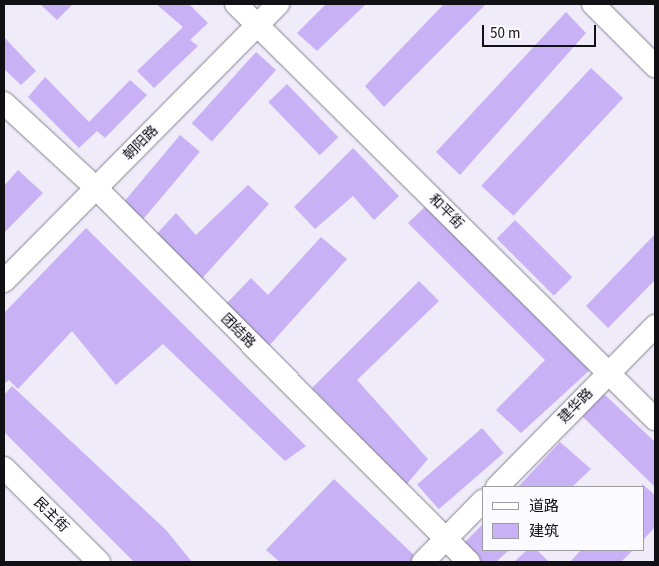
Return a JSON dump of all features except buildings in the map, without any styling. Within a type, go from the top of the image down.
[{"type":"street","name":"和平街","points":[[236,4],[655,419]]},
{"type":"street","name":"朝阳路","points":[[4,281],[278,4]]},
{"type":"street","points":[[593,4],[655,66]]},
{"type":"street","name":"团结路","points":[[4,103],[96,188],[469,562]]},
{"type":"street","name":"建华路","points":[[498,486],[655,326]]},
{"type":"street","name":"民主街","points":[[4,468],[99,562]]},
{"type":"street","points":[[423,562],[482,502]]}]
